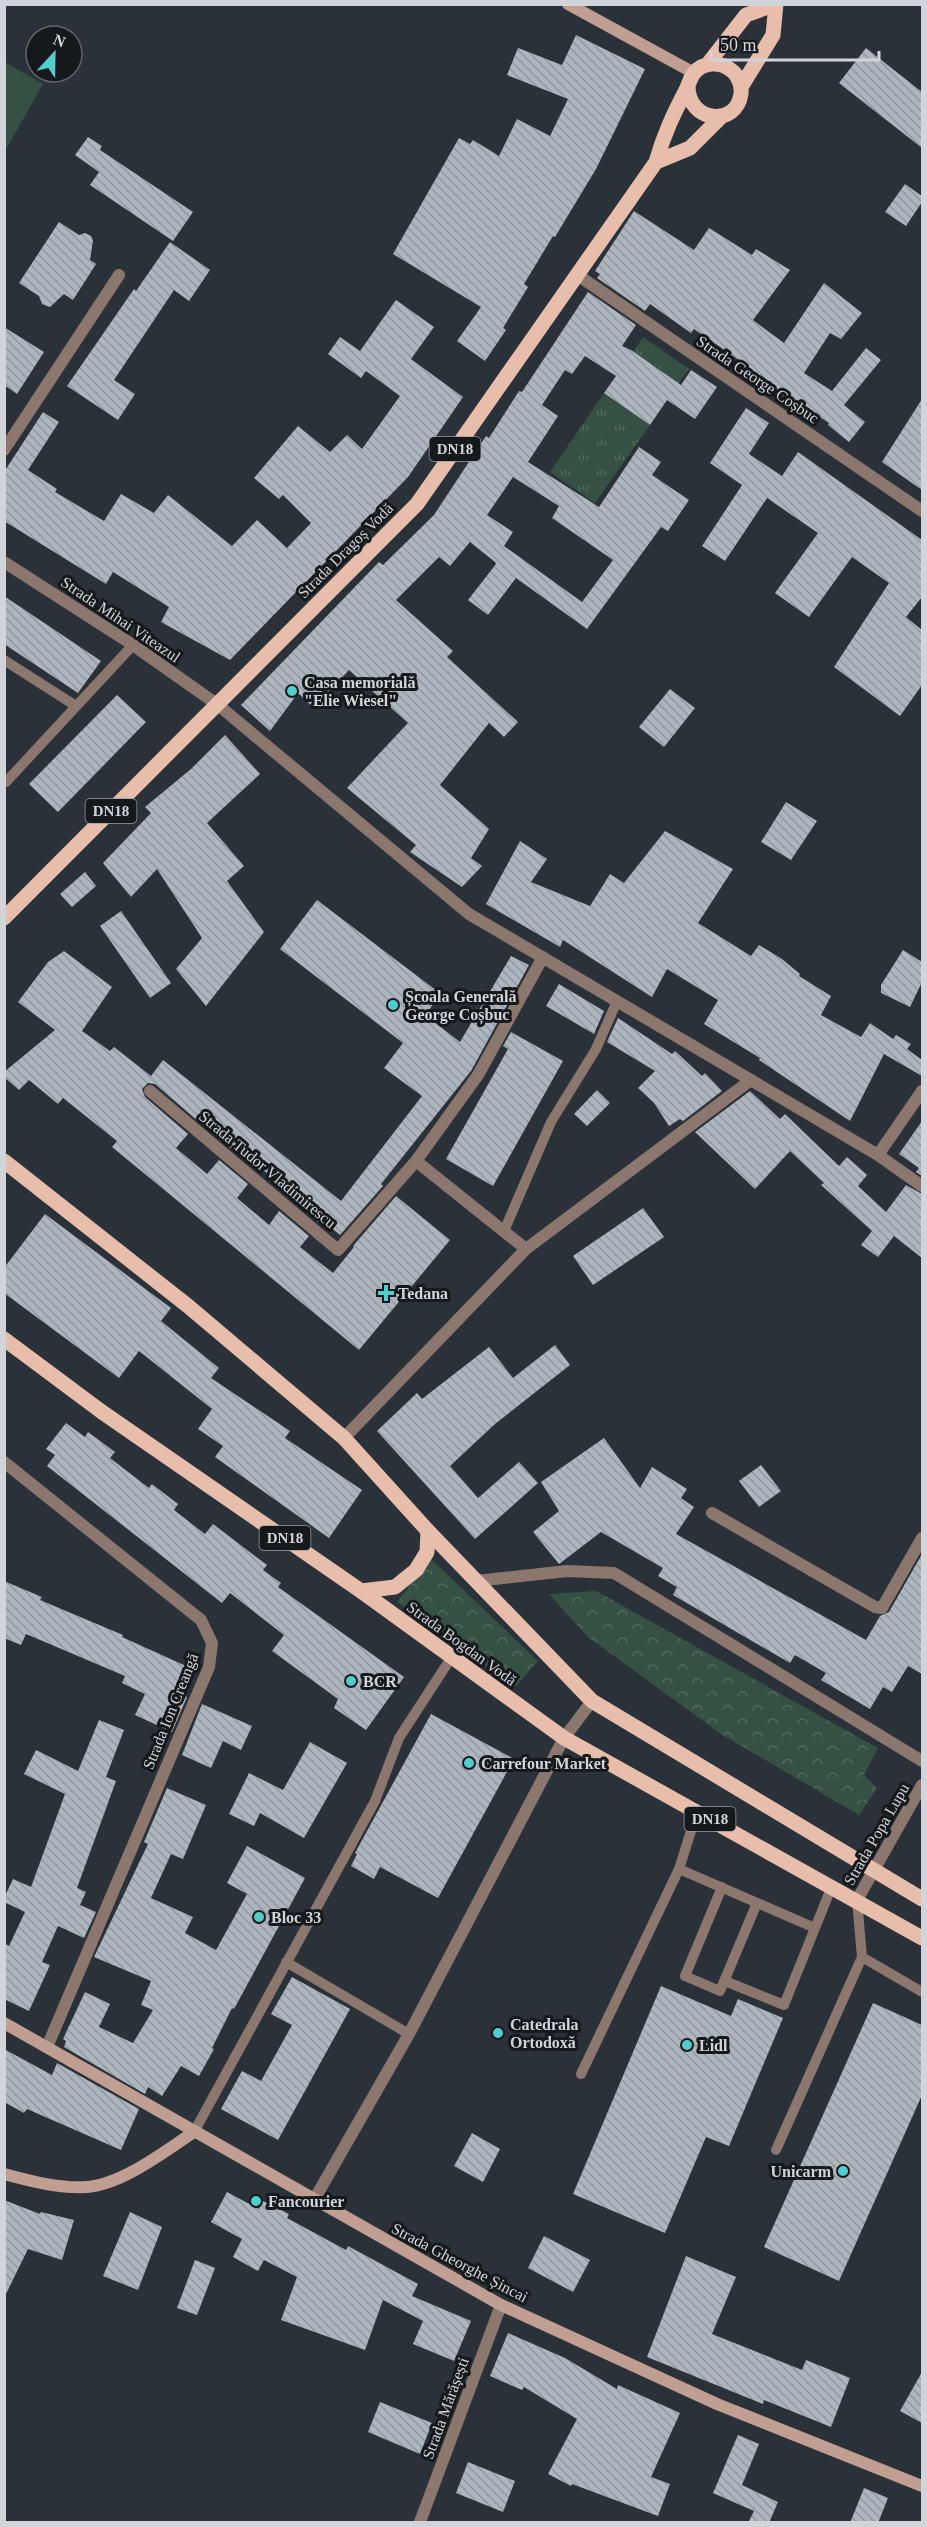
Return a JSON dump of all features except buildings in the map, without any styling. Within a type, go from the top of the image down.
[{"type":"main road","points":[[568,4],[696,75]]},
{"type":"main road","name":"Strada Dragoș Vodă","points":[[4,918],[417,504],[656,162],[665,130],[696,75],[746,15],[776,4],[773,35],[741,87]]},
{"type":"main road","points":[[656,162],[690,148],[739,101],[741,87],[729,68],[722,65],[696,75]]},
{"type":"main road","points":[[696,75],[690,101],[694,108],[707,116],[722,116]]},
{"type":"main road","name":"DN18","points":[[4,1161],[188,1306],[344,1438],[428,1532],[592,1701],[922,1899]]},
{"type":"main road","name":"Strada Bogdan Vodă","points":[[4,1339],[102,1412],[361,1591],[564,1738],[922,1938]]},
{"type":"main road","points":[[361,1591],[395,1587],[416,1570],[427,1552],[428,1532]]},
{"type":"main road","name":"Strada Gheorghe Șincai","points":[[4,2023],[501,2305],[717,2404],[922,2486]]},
{"type":"main road","points":[[4,2174],[48,2185],[89,2187],[136,2169],[194,2132]]},
{"type":"street","name":"Strada George Coșbuc","points":[[576,274],[922,511]]},
{"type":"street","points":[[4,450],[119,276]]},
{"type":"street","name":"Strada Mihai Viteazul","points":[[4,562],[133,645],[218,705]]},
{"type":"street","points":[[218,705],[469,914],[878,1155],[922,1186]]},
{"type":"street","name":"Strada Tudor Vladimirescu","points":[[150,1091],[338,1250],[416,1161],[478,1076],[543,957]]},
{"type":"street","points":[[344,1438],[526,1250],[751,1080]]},
{"type":"street","points":[[878,1155],[922,1091]]},
{"type":"street","points":[[416,1161],[526,1250]]},
{"type":"street","name":"Strada Ion Creangă","points":[[4,1462],[201,1620],[212,1643],[208,1667],[47,2047]]},
{"type":"street","points":[[712,1512],[875,1607],[882,1608],[922,1538]]},
{"type":"street","points":[[476,1581],[567,1571],[614,1573],[922,1761]]},
{"type":"street","points":[[314,2200],[409,2034],[564,1738],[592,1701]]},
{"type":"street","name":"Strada Popa Lupu","points":[[857,1900],[922,1785]]},
{"type":"street","name":"Strada Mărășești","points":[[420,2523],[501,2305]]},
{"type":"lane","points":[[6,782],[133,645]]},
{"type":"lane","points":[[4,660],[76,706]]},
{"type":"lane","points":[[504,1231],[551,1122],[596,1048],[616,1001]]},
{"type":"lane","points":[[194,2132],[375,1801],[399,1738],[451,1658]]},
{"type":"lane","points":[[581,2074],[679,1869],[697,1812]]},
{"type":"lane","points":[[679,1869],[815,1928]]},
{"type":"lane","points":[[724,1981],[784,2005],[832,1886]]},
{"type":"lane","points":[[722,1887],[685,1977],[720,1991],[757,1903]]},
{"type":"lane","points":[[776,2150],[862,1958],[857,1900]]},
{"type":"lane","points":[[862,1958],[922,1992]]},
{"type":"lane","points":[[286,1962],[409,2034]]},
{"type":"green space","points":[[5,62],[24,73],[24,84],[43,84],[5,151]]},
{"type":"green space","points":[[643,337],[689,369],[674,389],[666,375],[656,367],[645,361],[629,358]]},
{"type":"green space","points":[[604,393],[650,425],[595,503],[550,472]]},
{"type":"green space","points":[[431,1559],[538,1661],[515,1687],[397,1602]]},
{"type":"green space","points":[[596,1591],[878,1748],[864,1775],[877,1788],[859,1815],[721,1734],[588,1637],[549,1594]]},
{"type":"place","name":"Casa memorială \"Elie Wiesel\"","points":[[292,691]]},
{"type":"place","name":"Școala Generală George Coșbuc","points":[[393,1005]]},
{"type":"place","name":"Tedana","points":[[386,1293]]},
{"type":"place","name":"BCR","points":[[351,1681]]},
{"type":"place","name":"Carrefour Market","points":[[469,1763]]},
{"type":"place","name":"Bloc 33","points":[[259,1917]]},
{"type":"place","name":"Catedrala Ortodoxă","points":[[498,2033]]},
{"type":"place","name":"Lidl","points":[[687,2045]]},
{"type":"place","name":"Unicarm","points":[[843,2171]]},
{"type":"place","name":"Fancourier","points":[[256,2201]]}]
